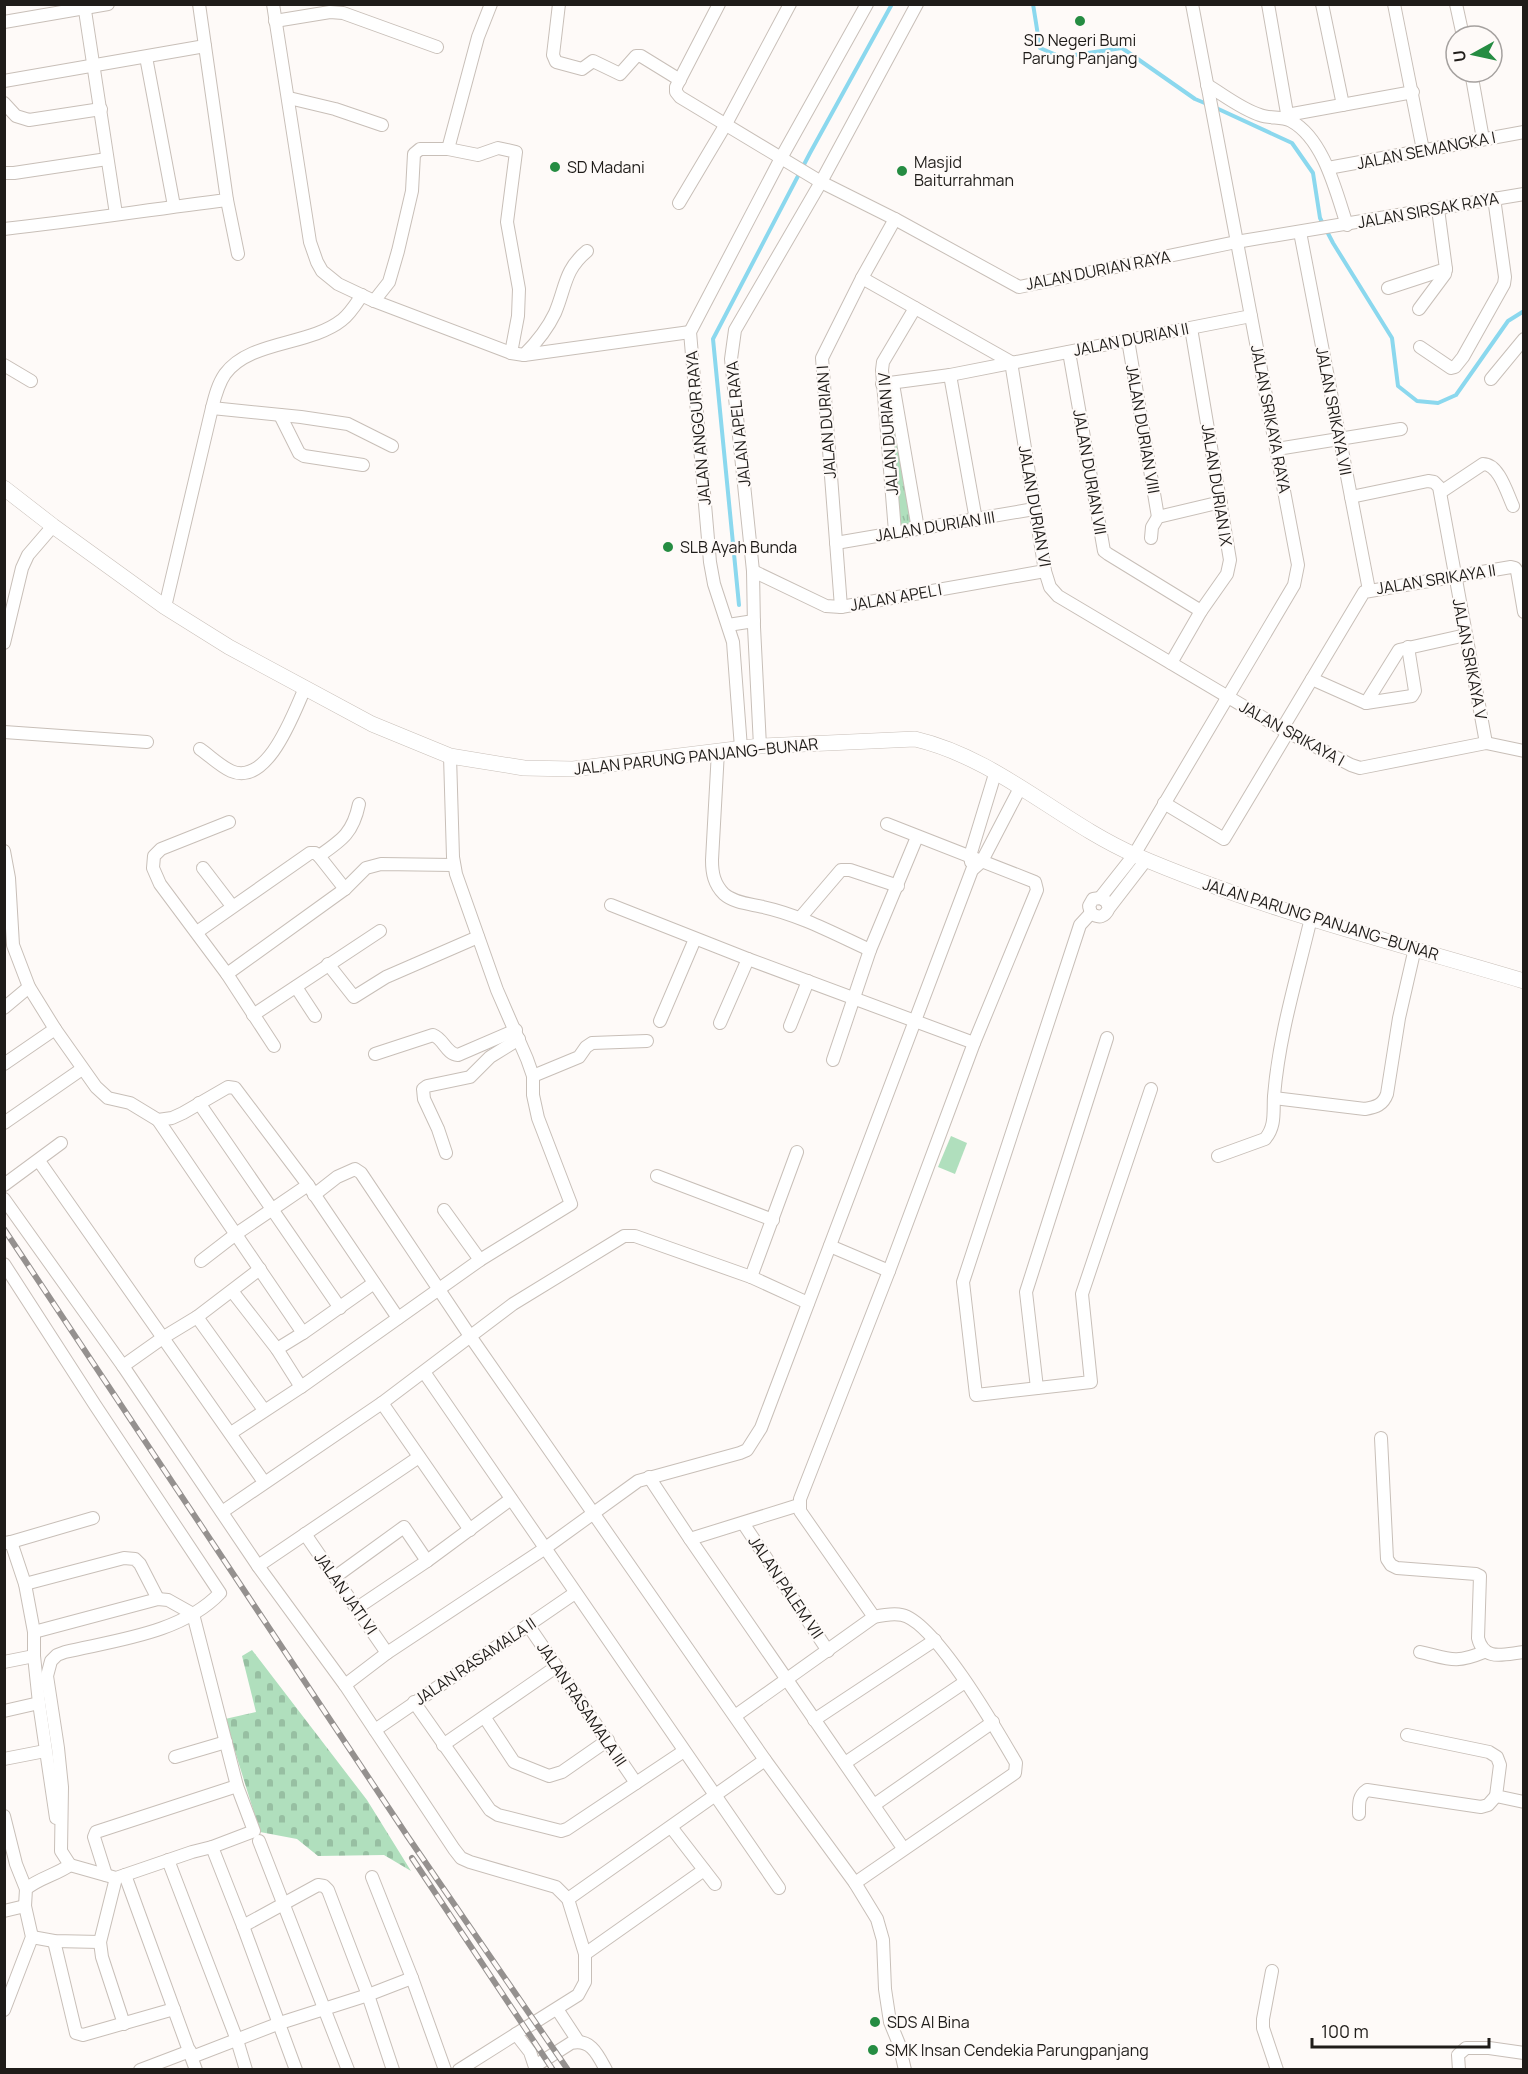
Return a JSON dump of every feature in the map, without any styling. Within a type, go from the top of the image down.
[{"type":"main road","name":"JALAN PARUNG PANJANG–BUNAR","points":[[4,488],[165,607],[229,647],[392,733],[450,756],[524,768],[573,769],[760,746],[915,739],[935,744],[966,758],[1084,828],[1140,857],[1268,906],[1524,981]]},
{"type":"street","points":[[4,22],[108,4]]},
{"type":"street","points":[[199,4],[227,200],[238,254]]},
{"type":"street","points":[[273,4],[310,242],[317,262],[330,279],[374,301],[511,353],[525,355],[690,332]]},
{"type":"street","points":[[448,149],[478,37],[491,4]]},
{"type":"street","points":[[559,4],[553,55],[556,62],[582,69],[593,61],[621,74],[636,56],[641,56],[680,80],[718,4]]},
{"type":"street","points":[[679,203],[726,124],[790,4]]},
{"type":"street","name":"JALAN ANGGUR RAYA","points":[[741,748],[733,642],[714,584],[710,562],[690,332],[787,161],[867,4]]},
{"type":"street","name":"JALAN APEL RAYA","points":[[760,746],[753,571],[731,358],[732,344],[735,330],[821,183],[917,4]]},
{"type":"street","points":[[1192,4],[1208,89],[1251,112],[1264,117],[1288,117],[1413,92]]},
{"type":"street","points":[[1268,4],[1288,117],[1307,134],[1328,168],[1347,225]]},
{"type":"street","points":[[1322,4],[1342,105]]},
{"type":"street","points":[[1394,4],[1423,150]]},
{"type":"street","points":[[1456,4],[1460,24]]},
{"type":"street","points":[[84,7],[116,214]]},
{"type":"street","points":[[276,21],[330,12],[343,14],[437,47]]},
{"type":"street","points":[[4,81],[205,46]]},
{"type":"street","points":[[146,57],[174,206]]},
{"type":"street","name":"JALAN DURIAN RAYA","points":[[680,80],[676,87],[676,92],[680,97],[807,172],[821,183],[895,219],[1019,286],[1236,242],[1304,231]]},
{"type":"street","points":[[1473,84],[1483,139]]},
{"type":"street","name":"JALAN SRIKAYA RAYA","points":[[1140,857],[1164,803],[1294,585],[1298,565],[1208,89]]},
{"type":"street","points":[[289,98],[336,109],[382,125]]},
{"type":"street","points":[[4,103],[16,116],[28,120],[101,109]]},
{"type":"street","name":"JALAN SEMANGKA I","points":[[1328,168],[1524,132]]},
{"type":"street","points":[[374,301],[389,282],[404,231],[412,191],[414,154],[420,149],[448,149],[478,155],[498,148],[516,153],[507,222],[519,289],[518,316],[511,353]]},
{"type":"street","points":[[4,173],[107,159]]},
{"type":"street","name":"JALAN SIRSAK RAYA","points":[[1304,231],[1524,194]]},
{"type":"street","points":[[1420,347],[1451,368],[1455,367],[1502,291],[1505,277],[1494,198]]},
{"type":"street","points":[[4,229],[76,222],[116,214],[227,200]]},
{"type":"street","points":[[1419,309],[1445,274],[1446,269],[1437,209]]},
{"type":"street","name":"JALAN DURIAN I","points":[[841,607],[822,358],[895,219]]},
{"type":"street","name":"JALAN SRIKAYA VII","points":[[1304,231],[1339,440],[1369,590]]},
{"type":"street","points":[[525,355],[541,338],[554,315],[569,271],[578,258],[587,251]]},
{"type":"street","points":[[1388,288],[1446,269]]},
{"type":"street","points":[[862,278],[1011,362]]},
{"type":"street","points":[[165,607],[218,386],[231,367],[242,359],[261,350],[295,341],[331,327],[349,314],[362,295]]},
{"type":"street","name":"JALAN DURIAN IV","points":[[896,532],[888,384],[883,362],[915,308]]},
{"type":"street","name":"JALAN DURIAN II","points":[[888,384],[950,375],[1251,316]]},
{"type":"street","name":"JALAN DURIAN IX","points":[[1171,663],[1229,568],[1230,560],[1191,327]]},
{"type":"street","points":[[1491,379],[1524,339]]},
{"type":"street","name":"JALAN DURIAN VIII","points":[[1128,340],[1158,517]]},
{"type":"street","name":"JALAN DURIAN VII","points":[[1069,352],[1104,550],[1202,611]]},
{"type":"street","name":"JALAN DURIAN VI","points":[[1011,362],[1034,509],[1050,587],[1058,596],[1226,696]]},
{"type":"street","points":[[4,365],[31,381]]},
{"type":"street","points":[[950,375],[976,520]]},
{"type":"street","points":[[888,384],[918,529]]},
{"type":"street","points":[[212,408],[348,424],[392,446]]},
{"type":"street","points":[[280,415],[298,453],[304,456],[363,465]]},
{"type":"street","points":[[1277,449],[1401,429]]},
{"type":"street","points":[[1351,497],[1428,481],[1434,482],[1441,492],[1483,464],[1487,464],[1494,470],[1513,506]]},
{"type":"street","name":"JALAN SRIKAYA V","points":[[1441,492],[1454,578],[1486,743]]},
{"type":"street","points":[[1151,538],[1152,527],[1158,517],[1221,502]]},
{"type":"street","name":"JALAN DURIAN III","points":[[836,543],[1034,509]]},
{"type":"street","points":[[4,644],[9,596],[28,555],[53,526]]},
{"type":"street","name":"JALAN SRIKAYA II","points":[[1164,803],[1224,839],[1359,597],[1369,590],[1511,567],[1515,568],[1524,612]]},
{"type":"street","name":"JALAN APEL I","points":[[753,571],[826,606],[841,607],[1046,571]]},
{"type":"street","points":[[728,625],[754,621]]},
{"type":"street","points":[[1366,702],[1399,650],[1466,635]]},
{"type":"street","points":[[1312,679],[1366,702],[1412,696],[1414,694],[1408,647]]},
{"type":"street","points":[[200,749],[230,770],[244,772],[255,768],[266,760],[282,738],[305,688]]},
{"type":"street","name":"JALAN SRIKAYA I","points":[[1226,696],[1285,731],[1360,768],[1486,743],[1524,751]]},
{"type":"street","points":[[4,732],[147,742]]},
{"type":"street","points":[[718,751],[712,876],[725,895],[737,901],[787,912],[870,950]]},
{"type":"street","points":[[231,1433],[301,1387],[480,1260],[571,1204],[538,1119],[533,1095],[533,1076],[499,996],[453,865],[450,756]]},
{"type":"street","points":[[972,870],[970,856],[995,774]]},
{"type":"street","points":[[345,1685],[387,1653],[544,1549],[638,1481],[730,1457],[747,1450],[761,1428],[972,870],[982,861],[1020,788]]},
{"type":"street","points":[[319,856],[348,833],[356,819],[359,804]]},
{"type":"street","points":[[229,822],[161,849],[154,856],[153,868],[160,884],[197,932],[274,1046]]},
{"type":"street","points":[[874,1617],[800,1511],[799,1505],[974,1043],[1037,890],[1035,882],[887,824]]},
{"type":"street","points":[[833,1060],[870,950],[917,837]]},
{"type":"street","points":[[4,851],[9,878],[9,946],[29,987],[55,1029],[82,1069],[108,1098],[130,1104],[158,1120],[303,1333]]},
{"type":"street","points":[[197,932],[310,853],[319,856],[345,890]]},
{"type":"street","points":[[1100,898],[1140,857]]},
{"type":"street","points":[[1109,908],[1106,901],[1100,898],[1093,899],[1089,906],[1091,913],[1096,917],[1102,917],[1107,913],[1140,857]]},
{"type":"street","points":[[226,974],[345,890],[366,868],[375,865],[453,865]]},
{"type":"street","points":[[203,868],[232,906]]},
{"type":"street","points":[[800,918],[842,870],[850,870],[898,886]]},
{"type":"street","points":[[611,905],[695,939],[974,1043]]},
{"type":"street","points":[[1091,913],[1080,925],[963,1282],[976,1395],[1090,1382],[1082,1294],[1151,1089]]},
{"type":"street","points":[[1218,1156],[1265,1139],[1274,1123],[1274,1098],[1283,1029],[1311,918]]},
{"type":"street","points":[[253,1015],[380,931]]},
{"type":"street","points":[[328,964],[354,997],[386,977],[478,937]]},
{"type":"street","points":[[660,1021],[695,939]]},
{"type":"street","points":[[1274,1098],[1365,1109],[1382,1103],[1387,1094],[1399,1018],[1415,948]]},
{"type":"street","points":[[720,1023],[748,959]]},
{"type":"street","points":[[789,1026],[808,981]]},
{"type":"street","points":[[4,1008],[29,987]]},
{"type":"street","points":[[297,987],[315,1016]]},
{"type":"street","points":[[4,1064],[55,1029]]},
{"type":"street","points":[[375,1054],[433,1035],[438,1037],[450,1053],[458,1055],[517,1035]]},
{"type":"street","points":[[446,1153],[424,1099],[423,1089],[426,1086],[474,1075],[490,1057],[517,1035]]},
{"type":"street","points":[[1037,1388],[1026,1292],[1107,1038]]},
{"type":"street","points":[[533,1076],[579,1057],[592,1043],[647,1041]]},
{"type":"street","points":[[4,1123],[82,1069]]},
{"type":"street","points":[[158,1120],[177,1116],[228,1087],[235,1088],[311,1190],[398,1318]]},
{"type":"street","points":[[199,1103],[340,1308]]},
{"type":"street","points":[[4,1185],[62,1143]]},
{"type":"street","points":[[751,1277],[796,1152]]},
{"type":"street","points":[[39,1161],[264,1482]]},
{"type":"street","points":[[201,1261],[236,1234],[311,1190],[347,1171],[355,1169],[361,1173],[470,1336],[765,1760],[855,1883],[877,1919],[890,2022],[899,2044],[905,2070]]},
{"type":"street","points":[[657,1176],[773,1220]]},
{"type":"street","points":[[4,1199],[123,1366],[258,1566],[345,1685],[461,1858],[556,1887],[568,1899],[585,1954],[585,1982],[582,1990],[560,2013],[459,2070]]},
{"type":"street","points":[[444,1210],[480,1260]]},
{"type":"street","points":[[222,1512],[382,1403],[513,1305],[624,1236],[635,1236],[751,1277],[808,1303]]},
{"type":"street","points":[[830,1246],[889,1271]]},
{"type":"street","points":[[4,1264],[220,1593],[193,1614],[147,1633],[113,1643],[64,1652],[57,1655],[51,1662],[47,1676],[62,1786],[61,1851]]},
{"type":"street","points":[[123,1366],[197,1317],[260,1269]]},
{"type":"street","points":[[277,1349],[374,1283]]},
{"type":"street","points":[[232,1291],[277,1349],[301,1387]]},
{"type":"street","points":[[197,1317],[264,1410]]},
{"type":"street","points":[[424,1372],[779,1888]]},
{"type":"street","points":[[382,1403],[470,1530]]},
{"type":"street","points":[[1381,1438],[1387,1559],[1390,1565],[1397,1569],[1480,1576],[1478,1638],[1480,1647],[1484,1652],[1490,1654],[1524,1652]]},
{"type":"street","points":[[258,1566],[419,1457]]},
{"type":"street","points":[[649,1477],[903,1848]]},
{"type":"street","points":[[357,1608],[427,1561],[511,1499]]},
{"type":"street","points":[[690,1539],[799,1505]]},
{"type":"street","points":[[70,1865],[61,1851],[39,1703],[34,1632],[25,1584],[8,1542],[93,1518]]},
{"type":"street","name":"JALAN PALEM VII","points":[[743,1523],[828,1651]]},
{"type":"street","points":[[335,1577],[404,1527],[427,1561]]},
{"type":"street","name":"JALAN JATI VI","points":[[305,1534],[387,1653]]},
{"type":"street","points":[[25,1584],[130,1558],[140,1564],[158,1599]]},
{"type":"street","name":"JALAN RASAMALA II","points":[[375,1730],[575,1593]]},
{"type":"street","points":[[26,1889],[38,1880],[70,1865],[116,1876],[212,1847],[254,1831],[237,1786],[193,1614],[168,1600],[158,1599],[34,1632]]},
{"type":"street","points":[[735,1716],[874,1617],[902,1615],[914,1620],[935,1640],[993,1722],[1016,1763],[1015,1773],[855,1883]]},
{"type":"street","name":"JALAN RASAMALA III","points":[[528,1625],[636,1783]]},
{"type":"street","points":[[814,1720],[935,1640]]},
{"type":"street","points":[[1420,1652],[1462,1660],[1484,1652]]},
{"type":"street","points":[[4,1662],[34,1656]]},
{"type":"street","points":[[442,1745],[485,1718],[556,1667]]},
{"type":"street","points":[[845,1763],[965,1682]]},
{"type":"street","points":[[414,1702],[442,1745],[494,1813],[561,1831],[684,1751]]},
{"type":"street","points":[[4,1711],[39,1703]]},
{"type":"street","points":[[485,1718],[514,1762],[549,1776],[562,1772],[608,1740]]},
{"type":"street","points":[[874,1805],[993,1722]]},
{"type":"street","points":[[1359,1814],[1359,1800],[1362,1793],[1367,1790],[1480,1807],[1488,1805],[1496,1796],[1500,1765],[1497,1757],[1489,1752],[1407,1735]]},
{"type":"street","points":[[175,1757],[226,1742]]},
{"type":"street","points":[[4,1760],[45,1751]]},
{"type":"street","points":[[568,1899],[765,1760]]},
{"type":"street","points":[[193,2059],[174,2009],[116,1876],[94,1837],[96,1832],[237,1786]]},
{"type":"street","points":[[1496,1796],[1524,1802]]},
{"type":"street","points":[[4,1816],[16,1864],[26,1889],[25,1906],[32,1937],[4,2010]]},
{"type":"street","points":[[671,1827],[715,1884]]},
{"type":"street","points":[[259,1841],[326,2008],[348,2070]]},
{"type":"street","points":[[212,1847],[296,2070]]},
{"type":"street","points":[[168,1860],[237,2040],[246,2070]]},
{"type":"street","points":[[585,1954],[704,1870]]},
{"type":"street","points":[[116,1876],[100,1942],[102,1957],[124,2024]]},
{"type":"street","points":[[372,1877],[446,2070]]},
{"type":"street","points":[[243,1926],[318,1886],[324,1886],[328,1890],[368,1995],[393,2070]]},
{"type":"street","points":[[4,1911],[25,1906]]},
{"type":"street","points":[[32,1937],[54,1941],[100,1942]]},
{"type":"street","points":[[54,1941],[76,2033],[83,2035],[174,2009]]},
{"type":"street","points":[[1272,1971],[1263,2028],[1277,2070]]},
{"type":"street","points":[[141,2070],[193,2059],[280,2023],[368,1995],[412,1978]]},
{"type":"street","points":[[560,2013],[578,2041],[591,2046],[606,2070]]},
{"type":"street","points":[[518,2036],[530,2052],[536,2068],[578,2041]]},
{"type":"street","points":[[1459,2070],[1458,2055],[1466,2048],[1489,2048],[1524,2053]]},
{"type":"green space","points":[[882,384],[893,384],[918,529],[895,532]]},
{"type":"green space","points":[[951,1136],[967,1143],[955,1174],[938,1167]]},
{"type":"green space","points":[[252,1650],[367,1800],[411,1871],[384,1855],[318,1856],[297,1839],[260,1832],[225,1719],[256,1712],[242,1656]]},
{"type":"waterway","points":[[739,605],[713,339],[810,153],[892,4]]},
{"type":"waterway","points":[[1033,4],[1040,48],[1061,57],[1122,48],[1195,99],[1207,104]]},
{"type":"waterway","points":[[1214,107],[1292,143],[1313,173],[1320,218],[1392,338],[1398,386],[1417,401],[1438,403],[1456,395],[1508,321],[1524,311]]},
{"type":"railway","points":[[4,1229],[408,1837],[568,2070]]},
{"type":"railway","points":[[412,1858],[553,2070]]},
{"type":"place","name":"SD Negeri Bumi Parung Panjang","points":[[1080,21]]},
{"type":"place","name":"SD Madani","points":[[555,167]]},
{"type":"place","name":"Masjid Baiturrahman","points":[[902,171]]},
{"type":"place","name":"SLB Ayah Bunda","points":[[668,547]]},
{"type":"place","name":"SDS Al Bina","points":[[875,2022]]},
{"type":"place","name":"SMK Insan Cendekia Parungpanjang","points":[[873,2050]]}]
